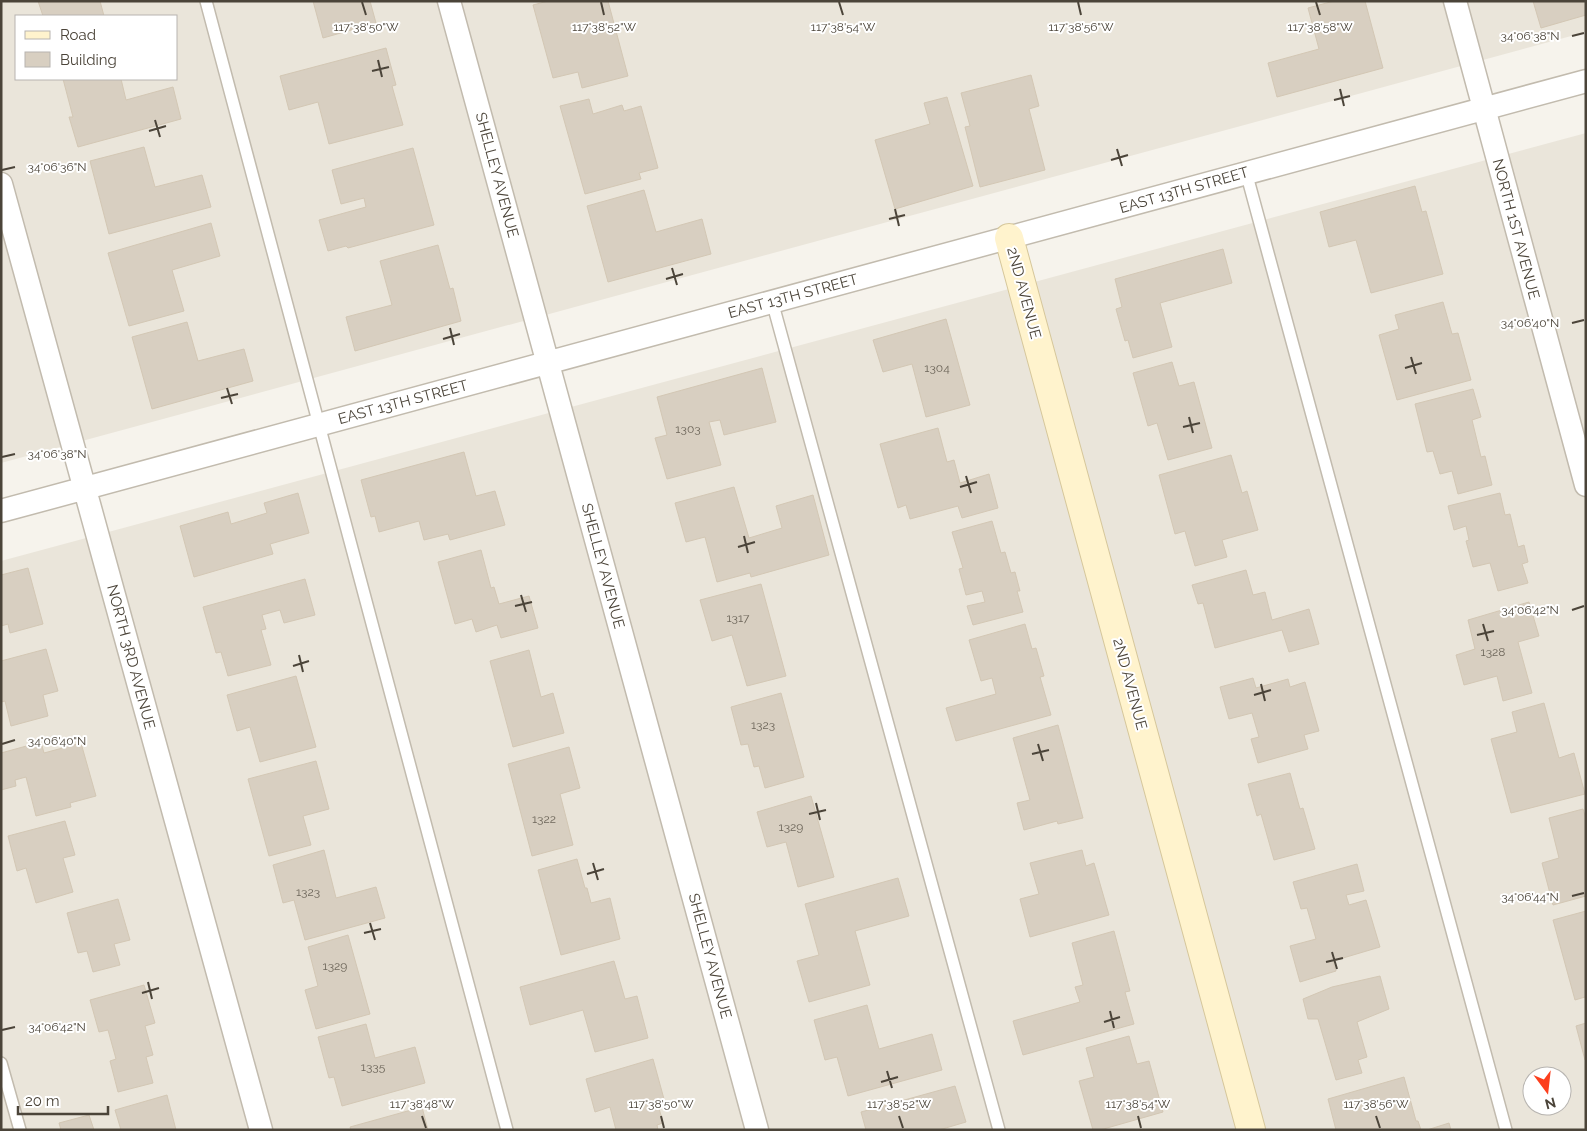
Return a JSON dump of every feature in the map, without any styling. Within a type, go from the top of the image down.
[{"type":"street","name":"SHELLEY AVENUE","points":[[449,1],[757,1130]]},
{"type":"street","name":"NORTH 1ST AVENUE","points":[[1455,1],[1586,485]]},
{"type":"street","name":"EAST 13TH STREET","points":[[1,511],[1586,81]]},
{"type":"street","name":"NORTH 3RD AVENUE","points":[[1,184],[261,1130]]},
{"type":"street","name":"2ND AVENUE","points":[[1009,238],[1251,1130]]},
{"type":"lane","points":[[206,1],[507,1130]]},
{"type":"lane","points":[[1246,172],[1506,1130]]},
{"type":"lane","points":[[772,302],[999,1130]]},
{"type":"lane","points":[[1,1063],[20,1130]]},
{"type":"shaded area","points":[[1,1],[1586,1],[1586,32],[1,463]]},
{"type":"shaded area","points":[[1586,133],[1586,1130],[1,1130],[1,561]]},
{"type":"building","points":[[38,1],[100,1],[104,15],[43,15]]},
{"type":"building","points":[[313,1],[370,1],[376,23],[323,38]]},
{"type":"building","points":[[548,1],[608,1],[628,76],[582,88],[578,72],[553,78],[533,5]]},
{"type":"building","points":[[1334,1],[1365,1],[1383,68],[1277,97],[1268,63],[1319,49],[1308,8]]},
{"type":"building","points":[[1533,1],[1586,1],[1586,15],[1541,28]]},
{"type":"building","points":[[386,48],[396,85],[392,86],[403,125],[329,144],[318,102],[289,110],[280,76]]},
{"type":"building","points":[[1031,75],[1039,106],[1029,109],[1045,170],[980,187],[965,127],[970,126],[961,93]]},
{"type":"building","points":[[63,80],[121,80],[126,100],[173,87],[181,119],[78,147],[69,117],[73,117]]},
{"type":"building","points":[[947,97],[973,186],[895,209],[875,140],[930,124],[924,103]]},
{"type":"building","points":[[589,99],[593,114],[622,105],[624,111],[641,106],[658,168],[639,173],[641,179],[585,194],[560,106]]},
{"type":"building","points":[[144,147],[155,187],[202,175],[211,207],[109,234],[90,161]]},
{"type":"building","points":[[413,148],[434,225],[348,248],[346,246],[328,251],[319,220],[366,207],[364,198],[341,204],[332,170]]},
{"type":"building","points":[[1415,186],[1422,212],[1426,211],[1443,274],[1371,293],[1356,240],[1329,247],[1320,212]]},
{"type":"building","points":[[644,190],[656,232],[702,219],[711,254],[608,282],[587,206]]},
{"type":"building","points":[[211,223],[220,256],[172,270],[184,311],[129,326],[108,253]]},
{"type":"building","points":[[438,245],[450,289],[453,288],[461,321],[355,351],[346,317],[392,305],[380,261]]},
{"type":"building","points":[[1223,249],[1232,283],[1160,303],[1172,347],[1133,358],[1128,340],[1125,341],[1116,309],[1122,307],[1115,279]]},
{"type":"building","points":[[1443,302],[1452,334],[1458,333],[1471,380],[1397,400],[1379,335],[1399,329],[1395,315]]},
{"type":"building","points":[[946,319],[970,405],[926,417],[912,364],[883,372],[873,340]]},
{"type":"building","points":[[187,322],[198,361],[244,349],[253,381],[152,409],[132,337]]},
{"type":"building","points":[[1172,362],[1179,386],[1194,382],[1212,448],[1168,460],[1157,423],[1148,426],[1133,373]]},
{"type":"building","points":[[762,368],[776,422],[724,435],[720,420],[709,422],[721,465],[667,479],[655,438],[667,435],[657,397]]},
{"type":"building","points":[[1473,389],[1481,417],[1472,420],[1481,457],[1485,456],[1492,485],[1458,494],[1452,471],[1440,474],[1433,451],[1427,452],[1415,404]]},
{"type":"building","points":[[938,428],[947,462],[954,460],[960,483],[989,474],[998,508],[962,518],[958,506],[910,519],[906,505],[898,508],[880,444]]},
{"type":"building","points":[[464,452],[476,496],[495,491],[505,525],[450,540],[448,534],[424,540],[419,521],[379,532],[375,516],[371,517],[361,480]]},
{"type":"building","points":[[1231,455],[1242,493],[1247,491],[1258,530],[1222,540],[1227,557],[1195,566],[1185,531],[1175,534],[1159,475]]},
{"type":"building","points":[[734,487],[749,538],[782,528],[776,506],[813,495],[829,555],[751,577],[750,573],[717,582],[705,537],[686,542],[675,503]]},
{"type":"building","points":[[298,493],[309,533],[270,544],[273,554],[194,577],[180,526],[228,512],[231,524],[267,513],[264,503]]},
{"type":"building","points":[[1500,493],[1505,515],[1510,514],[1518,547],[1524,545],[1528,562],[1522,564],[1528,583],[1498,591],[1490,563],[1473,567],[1466,541],[1469,540],[1466,526],[1454,530],[1448,506]]},
{"type":"building","points":[[992,521],[1001,553],[1005,552],[1011,573],[1015,572],[1020,591],[1017,591],[1023,612],[973,625],[967,606],[985,602],[982,591],[966,595],[959,569],[963,568],[952,532]]},
{"type":"building","points":[[481,550],[491,588],[494,587],[499,604],[529,596],[538,628],[501,638],[497,625],[476,632],[472,619],[455,624],[438,562]]},
{"type":"building","points":[[28,568],[43,624],[10,633],[8,624],[1,626],[1,575]]},
{"type":"building","points":[[1246,570],[1253,595],[1265,592],[1272,620],[1309,609],[1319,644],[1289,652],[1282,630],[1215,648],[1203,603],[1198,604],[1192,585]]},
{"type":"building","points":[[305,579],[315,615],[284,623],[280,610],[262,615],[266,629],[261,630],[271,665],[228,676],[221,652],[216,653],[203,607]]},
{"type":"building","points":[[761,584],[786,676],[747,686],[732,635],[712,641],[700,600]]},
{"type":"building","points":[[1529,602],[1539,636],[1518,642],[1532,693],[1503,701],[1497,676],[1464,685],[1456,655],[1475,649],[1468,620]]},
{"type":"building","points":[[1025,624],[1032,649],[1036,648],[1044,676],[1040,677],[1051,715],[956,741],[946,708],[996,694],[992,678],[981,681],[969,640]]},
{"type":"building","points":[[46,649],[58,691],[43,695],[48,716],[11,726],[5,701],[1,702],[1,661]]},
{"type":"building","points":[[529,650],[541,697],[553,693],[564,733],[513,747],[490,661]]},
{"type":"building","points":[[296,676],[316,747],[260,762],[250,727],[237,731],[227,695]]},
{"type":"building","points":[[1253,678],[1256,688],[1288,679],[1290,687],[1305,682],[1319,731],[1304,735],[1308,749],[1258,763],[1251,739],[1259,737],[1252,713],[1229,719],[1220,687]]},
{"type":"building","points":[[781,693],[804,777],[765,788],[759,766],[754,767],[748,744],[741,745],[731,707]]},
{"type":"building","points":[[1544,703],[1559,758],[1574,753],[1585,794],[1511,813],[1491,739],[1517,732],[1512,712]]},
{"type":"building","points":[[1058,725],[1083,818],[1058,824],[1057,821],[1024,830],[1017,803],[1030,800],[1013,738]]},
{"type":"building","points":[[41,742],[44,753],[81,743],[96,796],[70,803],[71,807],[36,816],[26,777],[15,780],[16,786],[1,790],[1,753]]},
{"type":"building","points":[[569,747],[580,788],[560,794],[573,845],[532,856],[508,764]]},
{"type":"building","points":[[316,761],[329,809],[303,816],[311,845],[269,856],[248,779]]},
{"type":"building","points":[[1290,773],[1300,809],[1303,808],[1315,849],[1274,860],[1261,814],[1257,816],[1248,784]]},
{"type":"building","points":[[811,796],[834,877],[798,887],[786,842],[767,847],[757,812]]},
{"type":"building","points":[[1583,809],[1586,819],[1586,896],[1553,905],[1542,863],[1559,858],[1549,818]]},
{"type":"building","points":[[65,821],[75,855],[63,858],[73,892],[36,903],[26,868],[17,871],[8,836]]},
{"type":"building","points":[[324,850],[336,898],[376,887],[385,918],[305,940],[294,900],[283,903],[273,865]]},
{"type":"building","points":[[1082,850],[1086,866],[1094,863],[1109,915],[1030,937],[1020,899],[1039,894],[1030,863]]},
{"type":"building","points":[[577,859],[591,903],[610,898],[620,939],[561,955],[538,870]]},
{"type":"building","points":[[1357,864],[1364,891],[1346,895],[1349,905],[1366,900],[1380,947],[1333,961],[1336,971],[1300,982],[1290,946],[1316,939],[1307,908],[1301,909],[1293,882]]},
{"type":"building","points":[[898,878],[909,916],[855,931],[870,985],[809,1002],[797,961],[819,955],[805,904]]},
{"type":"building","points":[[118,899],[130,940],[114,944],[120,965],[93,972],[87,951],[78,953],[67,913]]},
{"type":"building","points":[[1586,911],[1586,1000],[1585,997],[1575,1000],[1553,920]]},
{"type":"building","points":[[1114,931],[1130,991],[1125,992],[1134,1024],[1023,1055],[1013,1021],[1080,1002],[1075,987],[1083,985],[1072,943]]},
{"type":"building","points":[[348,935],[370,1014],[316,1029],[305,990],[318,986],[308,947]]},
{"type":"building","points":[[614,961],[625,999],[637,996],[648,1038],[595,1052],[583,1010],[530,1025],[520,987]]},
{"type":"building","points":[[1380,976],[1389,1009],[1357,1022],[1367,1057],[1358,1060],[1362,1073],[1336,1080],[1318,1019],[1308,1019],[1303,999],[1332,987]]},
{"type":"building","points":[[144,985],[155,1023],[145,1026],[153,1055],[146,1057],[153,1083],[118,1092],[110,1061],[116,1059],[108,1030],[99,1032],[90,1000]]},
{"type":"building","points":[[867,1005],[879,1049],[932,1034],[942,1070],[848,1096],[837,1057],[825,1060],[814,1020]]},
{"type":"building","points":[[1586,1023],[1586,1060],[1585,1060],[1576,1026]]},
{"type":"building","points":[[366,1024],[375,1058],[415,1047],[425,1083],[342,1106],[334,1077],[329,1078],[318,1037]]},
{"type":"building","points":[[1129,1036],[1137,1064],[1149,1061],[1163,1112],[1100,1130],[1093,1130],[1079,1081],[1094,1077],[1086,1048]]},
{"type":"building","points":[[653,1059],[664,1099],[657,1101],[663,1123],[657,1125],[658,1130],[616,1130],[610,1107],[595,1112],[586,1079]]},
{"type":"building","points":[[1404,1077],[1416,1121],[1418,1121],[1421,1130],[1336,1130],[1328,1099]]},
{"type":"building","points":[[955,1086],[966,1122],[939,1130],[866,1130],[861,1112]]},
{"type":"building","points":[[167,1095],[176,1130],[121,1130],[115,1110]]},
{"type":"building","points":[[422,1107],[428,1130],[351,1130],[350,1127]]},
{"type":"building","points":[[89,1115],[94,1130],[61,1130],[59,1123]]},
{"type":"building","points":[[1449,1123],[1451,1130],[1427,1130]]}]
